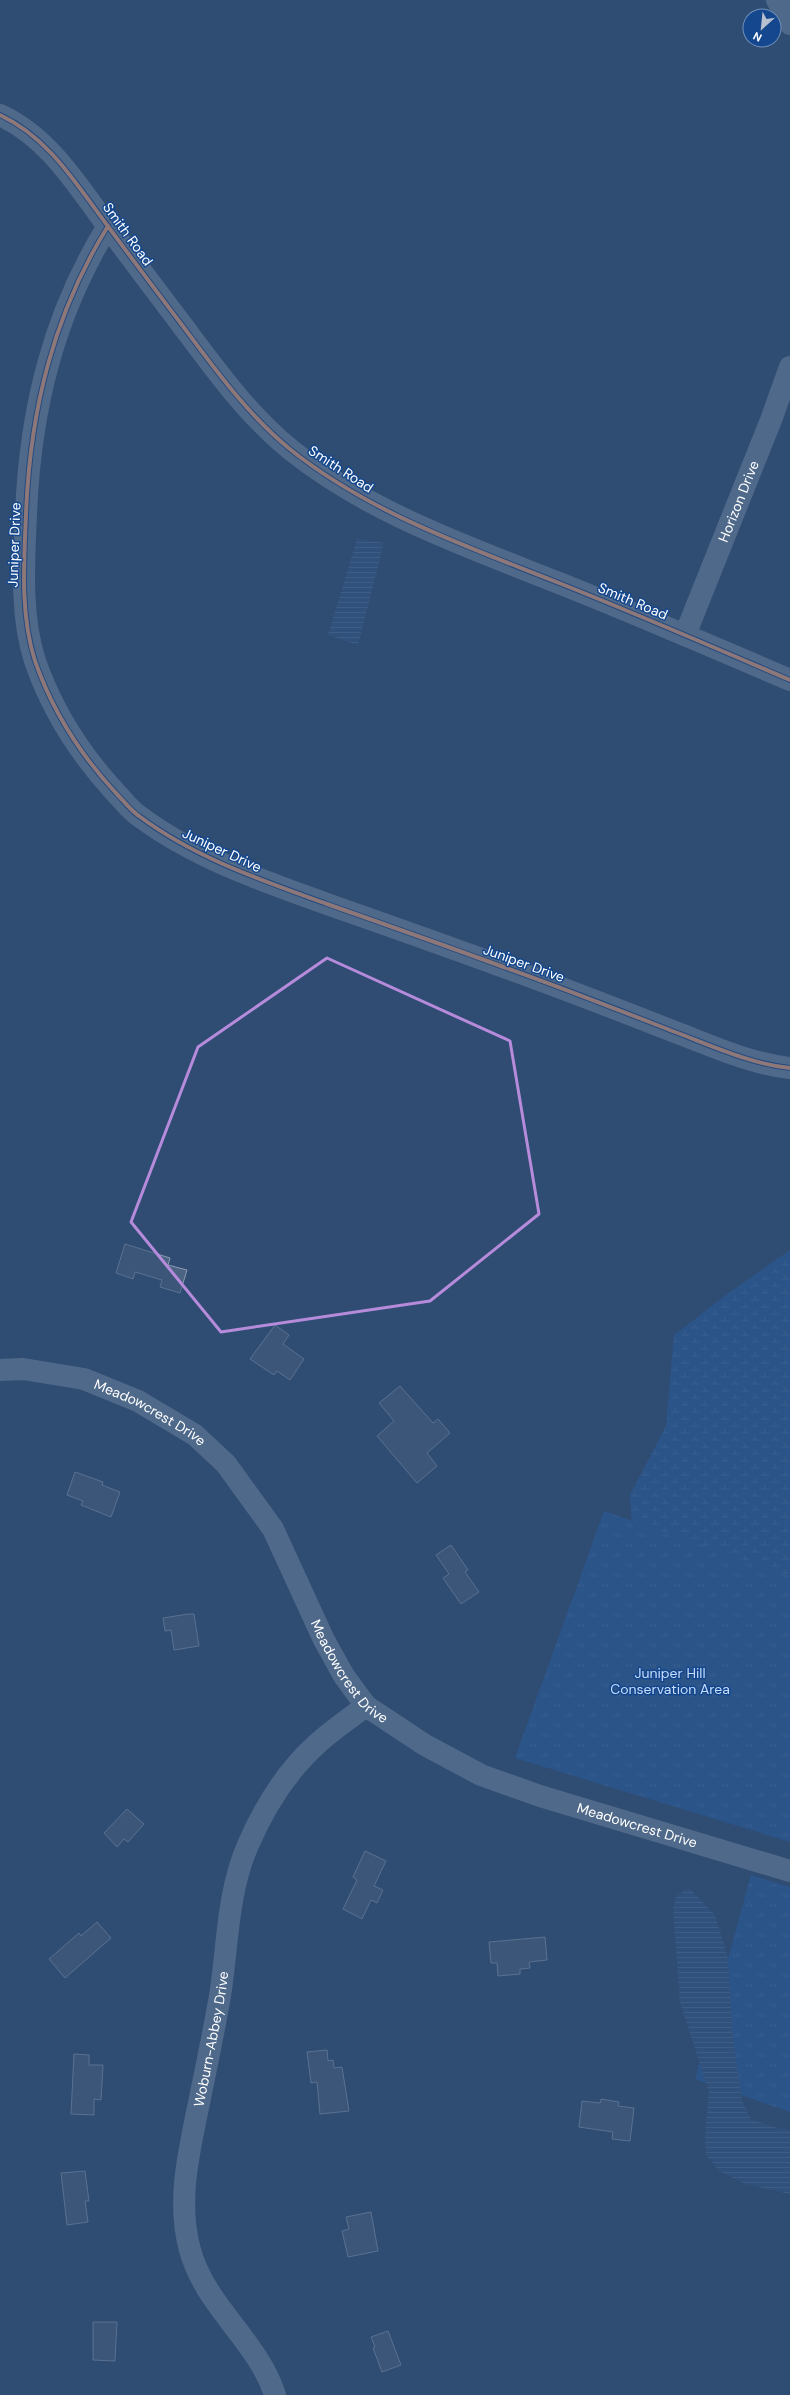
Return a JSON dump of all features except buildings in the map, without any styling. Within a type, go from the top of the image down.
[{"type":"street","points":[[777,0],[790,24]]},
{"type":"street","name":"Smith Road","points":[[0,115],[24,129],[55,156],[82,189],[206,357],[245,406],[290,449],[342,485],[396,516],[453,542],[620,607],[790,680]]},
{"type":"street","name":"Juniper Drive","points":[[108,226],[88,259],[71,296],[50,354],[35,413],[28,474],[25,536],[24,598],[35,659],[59,716],[94,769],[136,814],[187,848],[244,874],[537,979],[712,1046],[772,1066],[790,1068]]},
{"type":"street","name":"Horizon Drive","points":[[685,635],[771,420],[790,367]]},
{"type":"street","name":"Meadowcrest Drive","points":[[0,1370],[22,1369],[84,1379],[138,1401],[195,1435],[226,1464],[272,1529],[324,1640],[344,1676],[366,1706],[425,1745],[481,1775],[540,1796],[790,1870]]},
{"type":"street","name":"Woburn-Abbey Drive","points":[[275,2395],[255,2355],[206,2288],[190,2250],[183,2209],[186,2168],[211,2046],[235,1883],[249,1844],[278,1791],[290,1774],[318,1744],[366,1706]]},
{"type":"highlighted area","points":[[327,958],[510,1041],[539,1214],[430,1301],[221,1332],[131,1222],[198,1047]]},
{"type":"green space","points":[[790,1250],[790,1766],[635,1583],[630,1495],[666,1426],[674,1335],[730,1292]]},
{"type":"green space","name":"Juniper Hill Conservation Area","points":[[604,1511],[790,1576],[790,1842],[515,1758]]},
{"type":"green space","points":[[751,1875],[790,1887],[790,2112],[695,2079]]},
{"type":"shaded area","points":[[357,539],[384,543],[358,645],[328,635]]},
{"type":"shaded area","points":[[689,1888],[715,1915],[728,1958],[733,2037],[742,2100],[751,2119],[777,2128],[790,2130],[790,2194],[745,2184],[719,2171],[706,2155],[705,2135],[709,2092],[680,2002],[673,1909],[676,1896]]},
{"type":"cycle path","points":[[0,115],[18,125],[34,137],[62,165],[234,393],[276,437],[321,472],[353,492],[420,526],[790,680]]},
{"type":"cycle path","points":[[108,226],[89,260],[59,329],[39,401],[28,476],[24,569],[27,625],[35,661],[50,697],[68,731],[102,777],[136,814],[160,831],[229,867],[302,895],[543,981],[732,1054],[761,1063],[790,1068]]}]
